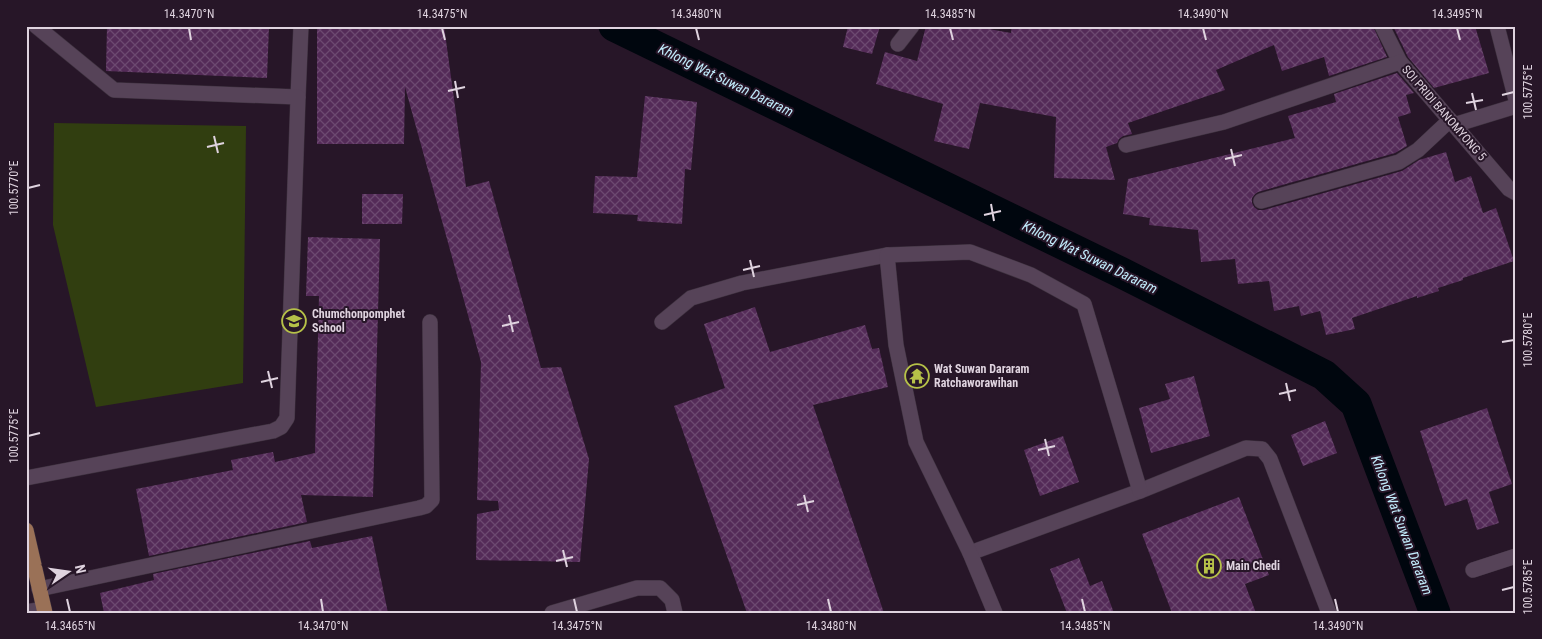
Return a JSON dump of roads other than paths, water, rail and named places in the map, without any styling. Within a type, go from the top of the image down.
[{"type":"main road","points":[[26,530],[44,611]]},
{"type":"street","points":[[36,26],[114,90],[298,97]]},
{"type":"street","points":[[26,478],[273,431],[281,427],[287,418],[301,26]]},
{"type":"street","points":[[898,44],[912,26]]},
{"type":"street","name":"SOI PRIDI BANOMYONG 5","points":[[1382,26],[1400,62],[1509,189],[1516,193]]},
{"type":"street","points":[[1497,26],[1516,100]]},
{"type":"street","points":[[1126,145],[1224,122],[1400,62]]},
{"type":"street","points":[[1261,201],[1399,162],[1418,150],[1452,122],[1516,106]]},
{"type":"street","points":[[662,322],[691,298],[742,283],[887,255],[970,252],[1031,275],[1084,304],[1140,491]]},
{"type":"street","points":[[887,255],[896,345],[916,442],[970,553],[995,613]]},
{"type":"street","points":[[39,589],[426,506],[432,500],[430,322]]},
{"type":"street","points":[[970,553],[1140,491],[1246,448],[1262,449],[1270,459],[1329,613]]},
{"type":"street","points":[[1473,570],[1516,556]]},
{"type":"street","points":[[552,613],[637,588],[660,588],[672,600],[675,613]]},
{"type":"street","points":[[26,612],[44,611]]},
{"type":"waterway","name":"Khlong Wat Suwan Dararam","points":[[614,26],[1120,272],[1324,375],[1356,404],[1435,613]]},
{"type":"place","name":"Chumchonpomphet School","points":[[294,321]]},
{"type":"place","name":"Wat Suwan Dararam Ratchaworawihan","points":[[917,376]]},
{"type":"place","name":"Main Chedi","points":[[1209,566]]}]
